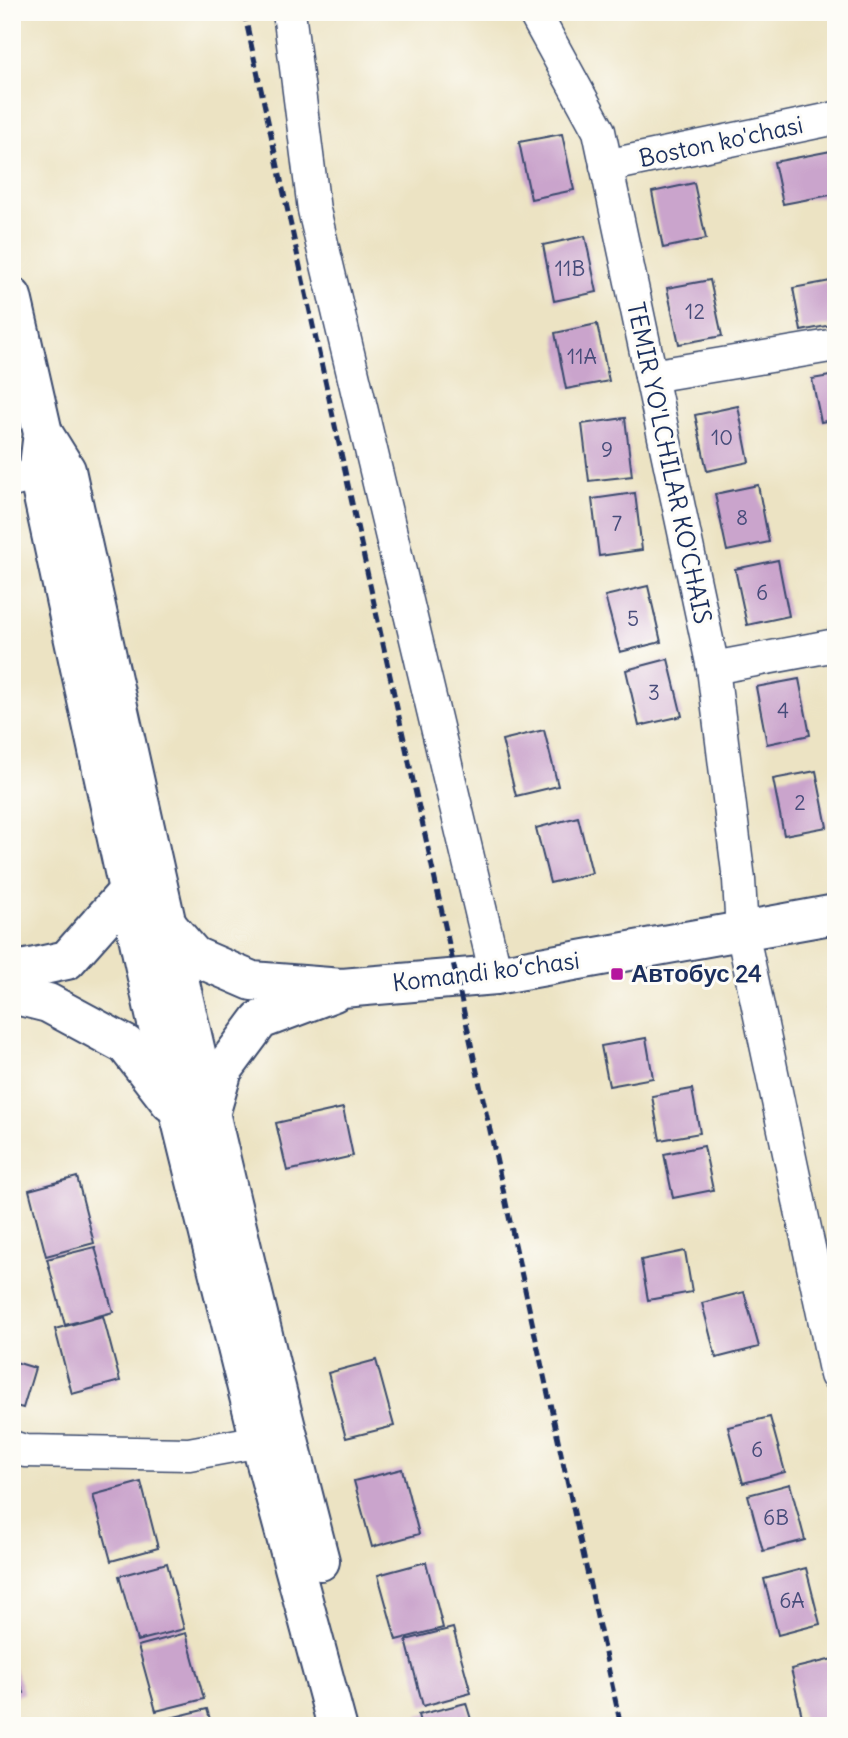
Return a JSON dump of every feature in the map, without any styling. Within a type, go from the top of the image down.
[{"type":"main road","points":[[12,297],[43,433],[66,470],[166,924],[195,1112],[260,1441],[337,1726]]},
{"type":"main road","points":[[43,433],[25,478],[129,890],[290,1445],[362,1726]]},
{"type":"main road","points":[[12,972],[67,960],[129,890]]},
{"type":"main road","name":"Komandi ko‘chasi","points":[[166,924],[194,957],[252,981],[342,988],[496,975],[836,914]]},
{"type":"main road","name":"Komandi ko‘chasi","points":[[195,1112],[260,1020],[342,988]]},
{"type":"main road","points":[[12,993],[48,1003],[125,1045],[195,1112]]},
{"type":"street","points":[[289,12],[314,210],[496,975]]},
{"type":"street","name":"TEMIR YO'LCHILAR KO'CHAIS","points":[[534,12],[599,131],[713,668],[739,880],[742,931],[836,1375]]},
{"type":"street","name":"Boston ko'chasi","points":[[606,166],[836,118]]},
{"type":"street","points":[[651,376],[836,345]]},
{"type":"street","points":[[713,668],[836,645]]},
{"type":"street","points":[[12,1447],[25,1451],[189,1454],[260,1441]]},
{"type":"building","points":[[562,134],[574,190],[531,199],[519,142]]},
{"type":"building","points":[[831,151],[836,194],[783,204],[774,162]]},
{"type":"building","points":[[694,183],[706,239],[663,248],[652,192]]},
{"type":"building","points":[[585,236],[597,292],[554,301],[543,245]]},
{"type":"building","points":[[710,280],[722,336],[679,344],[667,288]]},
{"type":"building","points":[[836,280],[836,324],[801,331],[793,288]]},
{"type":"building","points":[[597,324],[609,381],[566,389],[555,333]]},
{"type":"building","points":[[836,375],[836,419],[821,422],[812,379]]},
{"type":"building","points":[[738,406],[749,462],[707,471],[695,415]]},
{"type":"building","points":[[625,418],[632,476],[589,481],[582,424]]},
{"type":"building","points":[[758,485],[769,542],[727,551],[715,494]]},
{"type":"building","points":[[635,493],[642,550],[599,556],[592,499]]},
{"type":"building","points":[[778,560],[789,616],[747,625],[735,569]]},
{"type":"building","points":[[648,586],[661,642],[620,652],[605,596]]},
{"type":"building","points":[[668,659],[682,716],[639,726],[626,670]]},
{"type":"building","points":[[799,679],[810,735],[767,744],[756,687]]},
{"type":"building","points":[[544,730],[558,786],[516,796],[502,740]]},
{"type":"building","points":[[816,771],[827,827],[784,835],[773,779]]},
{"type":"building","points":[[578,817],[592,873],[550,883],[536,828]]},
{"type":"building","points":[[836,1007],[836,1048],[833,1049],[826,1009]]},
{"type":"building","points":[[646,1038],[653,1078],[609,1086],[601,1046]]},
{"type":"building","points":[[692,1089],[700,1133],[660,1140],[652,1096]]},
{"type":"building","points":[[343,1108],[353,1156],[287,1171],[276,1123]]},
{"type":"building","points":[[704,1146],[713,1190],[673,1198],[664,1154]]},
{"type":"building","points":[[77,1177],[94,1243],[46,1256],[29,1190]]},
{"type":"building","points":[[95,1247],[113,1312],[65,1325],[47,1259]]},
{"type":"building","points":[[685,1251],[692,1292],[648,1300],[641,1260]]},
{"type":"building","points":[[744,1292],[759,1347],[716,1358],[702,1303]]},
{"type":"building","points":[[103,1316],[120,1381],[72,1394],[55,1329]]},
{"type":"building","points":[[376,1360],[394,1426],[346,1438],[328,1373]]},
{"type":"building","points":[[12,1361],[35,1368],[23,1408],[12,1405]]},
{"type":"building","points":[[770,1417],[785,1472],[743,1483],[728,1427]]},
{"type":"building","points":[[402,1469],[419,1534],[372,1547],[354,1481]]},
{"type":"building","points":[[141,1482],[158,1548],[111,1561],[93,1495]]},
{"type":"building","points":[[790,1484],[805,1540],[763,1551],[748,1495]]},
{"type":"building","points":[[426,1562],[443,1628],[396,1640],[378,1575]]},
{"type":"building","points":[[167,1563],[184,1629],[137,1641],[119,1576]]},
{"type":"building","points":[[806,1568],[820,1624],[778,1635],[764,1579]]},
{"type":"building","points":[[453,1628],[471,1693],[423,1706],[406,1640]]},
{"type":"building","points":[[186,1633],[204,1699],[156,1711],[138,1646]]},
{"type":"building","points":[[833,1659],[836,1671],[836,1717],[804,1725],[791,1669]]},
{"type":"building","points":[[12,1662],[24,1693],[12,1697]]},
{"type":"building","points":[[466,1703],[473,1726],[421,1726],[418,1715]]},
{"type":"building","points":[[207,1709],[212,1726],[155,1726],[154,1722]]},
{"type":"railway","points":[[244,12],[621,1726]]},
{"type":"place","name":"Автобус 24","points":[[617,974]]}]
